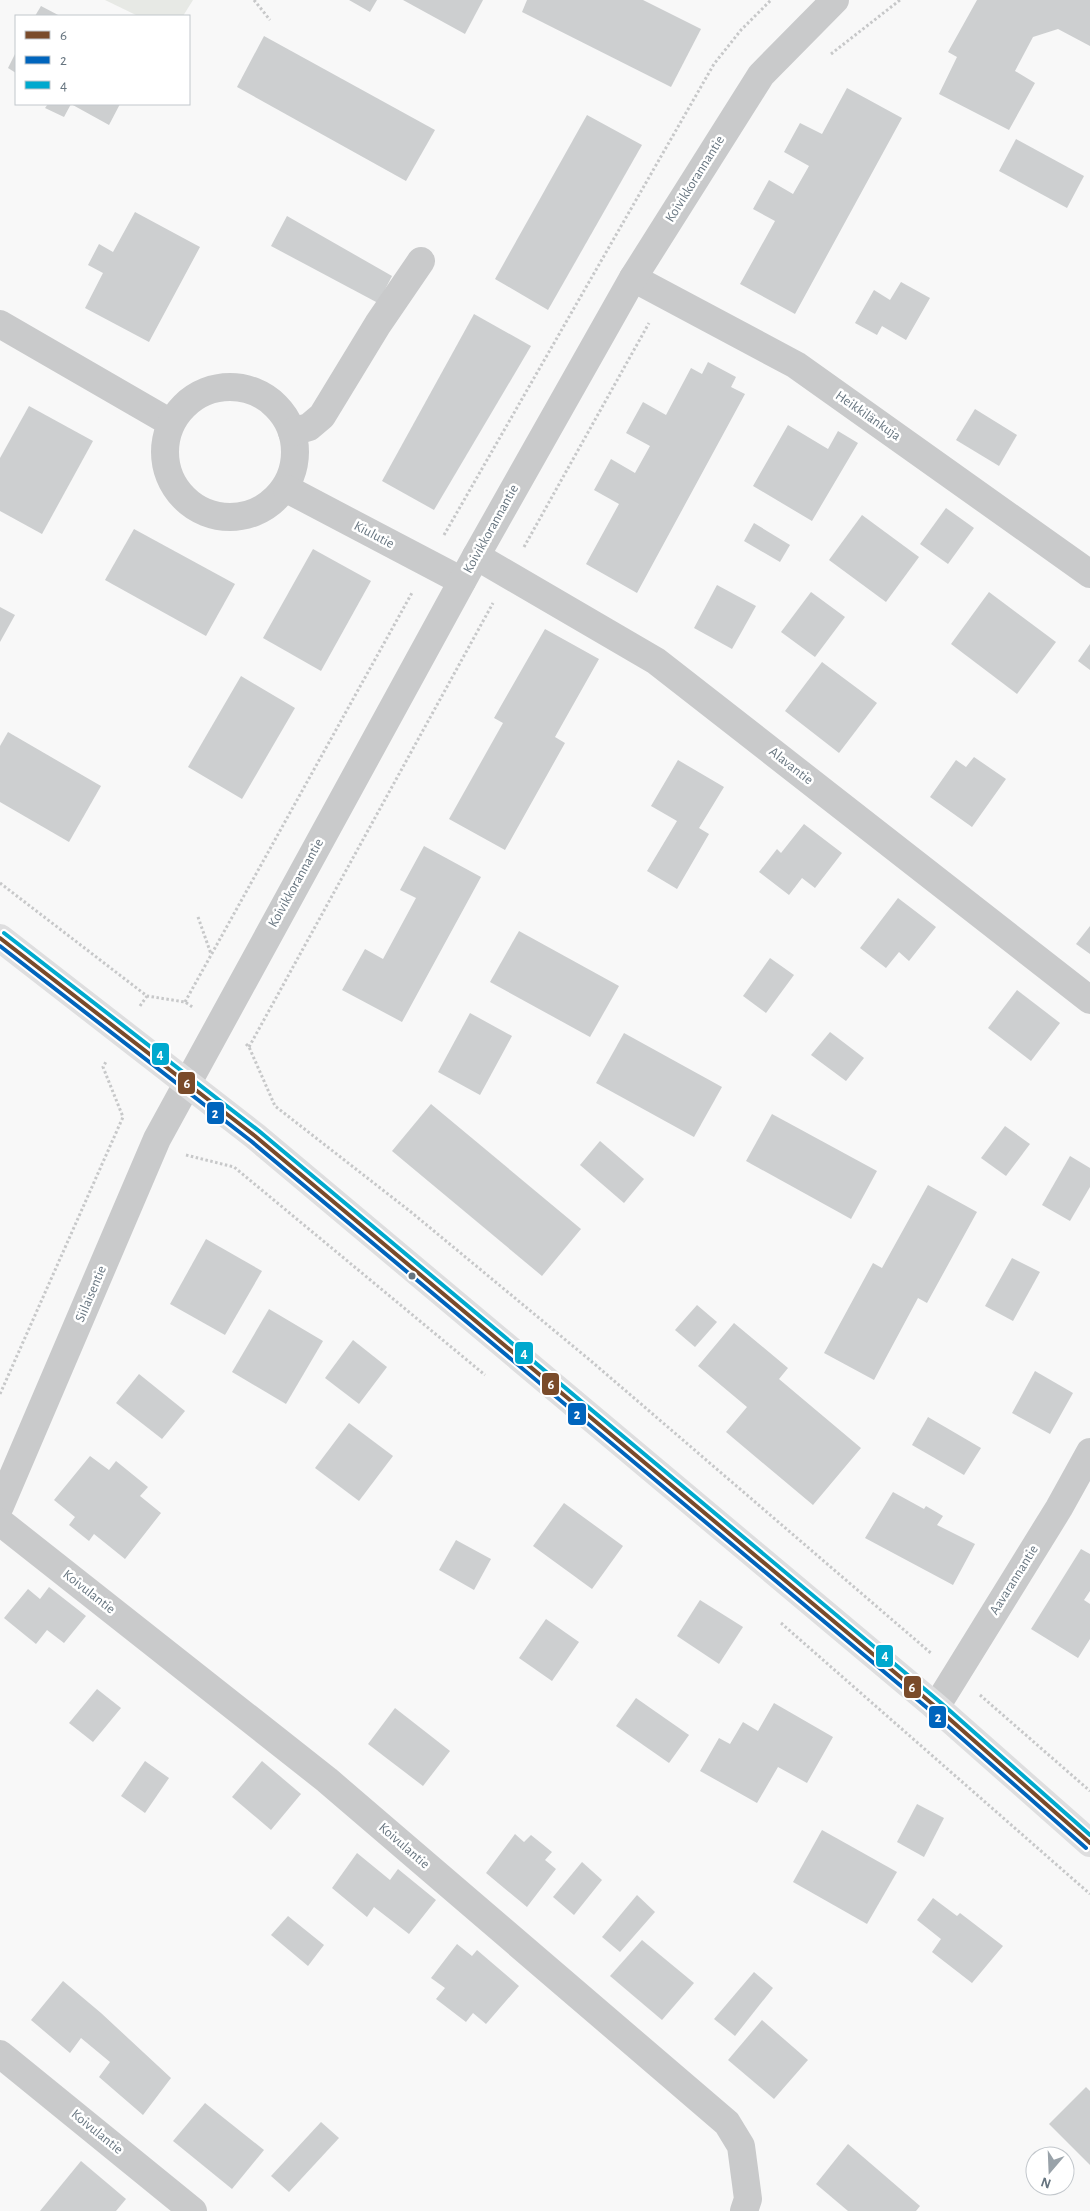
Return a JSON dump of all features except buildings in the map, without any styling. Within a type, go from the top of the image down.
[{"type":"main road","points":[[0,938],[255,1136],[936,1707],[1090,1843]]},
{"type":"street","name":"Koivikkorannantie","points":[[188,1085],[219,1024],[462,581],[633,278],[761,75],[835,0]]},
{"type":"street","points":[[292,432],[309,427],[322,416],[378,324],[421,261]]},
{"type":"street","name":"Heikkilänkuja","points":[[633,278],[796,365],[1090,574]]},
{"type":"street","points":[[0,324],[171,423]]},
{"type":"street","points":[[221,386],[235,386],[257,392],[276,405],[288,420],[292,432],[296,457],[287,489],[262,510],[240,517],[216,516],[194,507],[175,488],[166,466],[165,443],[171,423],[182,407],[197,394],[221,386]]},
{"type":"street","name":"Kiulutie","points":[[287,489],[462,581]]},
{"type":"street","name":"Alavantie","points":[[476,556],[656,660],[1090,1000]]},
{"type":"street","name":"Siilaisentie","points":[[0,1506],[157,1139],[188,1085]]},
{"type":"street","name":"Aavarannantie","points":[[936,1707],[1060,1508],[1090,1452]]},
{"type":"street","name":"Koivulantie","points":[[0,1522],[327,1780],[727,2123],[741,2146],[748,2199],[744,2211]]},
{"type":"street","name":"Koivulantie","points":[[0,2054],[193,2211]]},
{"type":"path","points":[[254,0],[270,20]]},
{"type":"path","points":[[185,1002],[428,563],[714,64],[741,30],[771,0]]},
{"type":"path","points":[[888,0],[892,5]]},
{"type":"path","points":[[829,55],[900,0]]},
{"type":"path","points":[[249,1047],[508,574],[665,296]]},
{"type":"path","points":[[0,883],[147,996],[185,1002],[219,1024],[249,1047],[275,1106],[411,1212],[591,1361],[1090,1791]]},
{"type":"path","points":[[198,917],[212,954]]},
{"type":"path","points":[[147,996],[103,1067],[123,1117],[182,1154],[234,1167],[491,1380]]},
{"type":"path","points":[[0,1394],[123,1117]]},
{"type":"path","points":[[775,1618],[1090,1894]]},
{"type":"shaded area","points":[[105,0],[193,0],[184,15],[136,15]]},
{"type":"transit line","name":"4","points":[[4,933],[259,1131],[940,1702],[1090,1835]]},
{"type":"transit line","name":"6","points":[[0,938],[255,1136],[936,1707],[1090,1843]]},
{"type":"transit line","name":"2","points":[[0,946],[251,1141],[932,1712],[1086,1848]]}]
